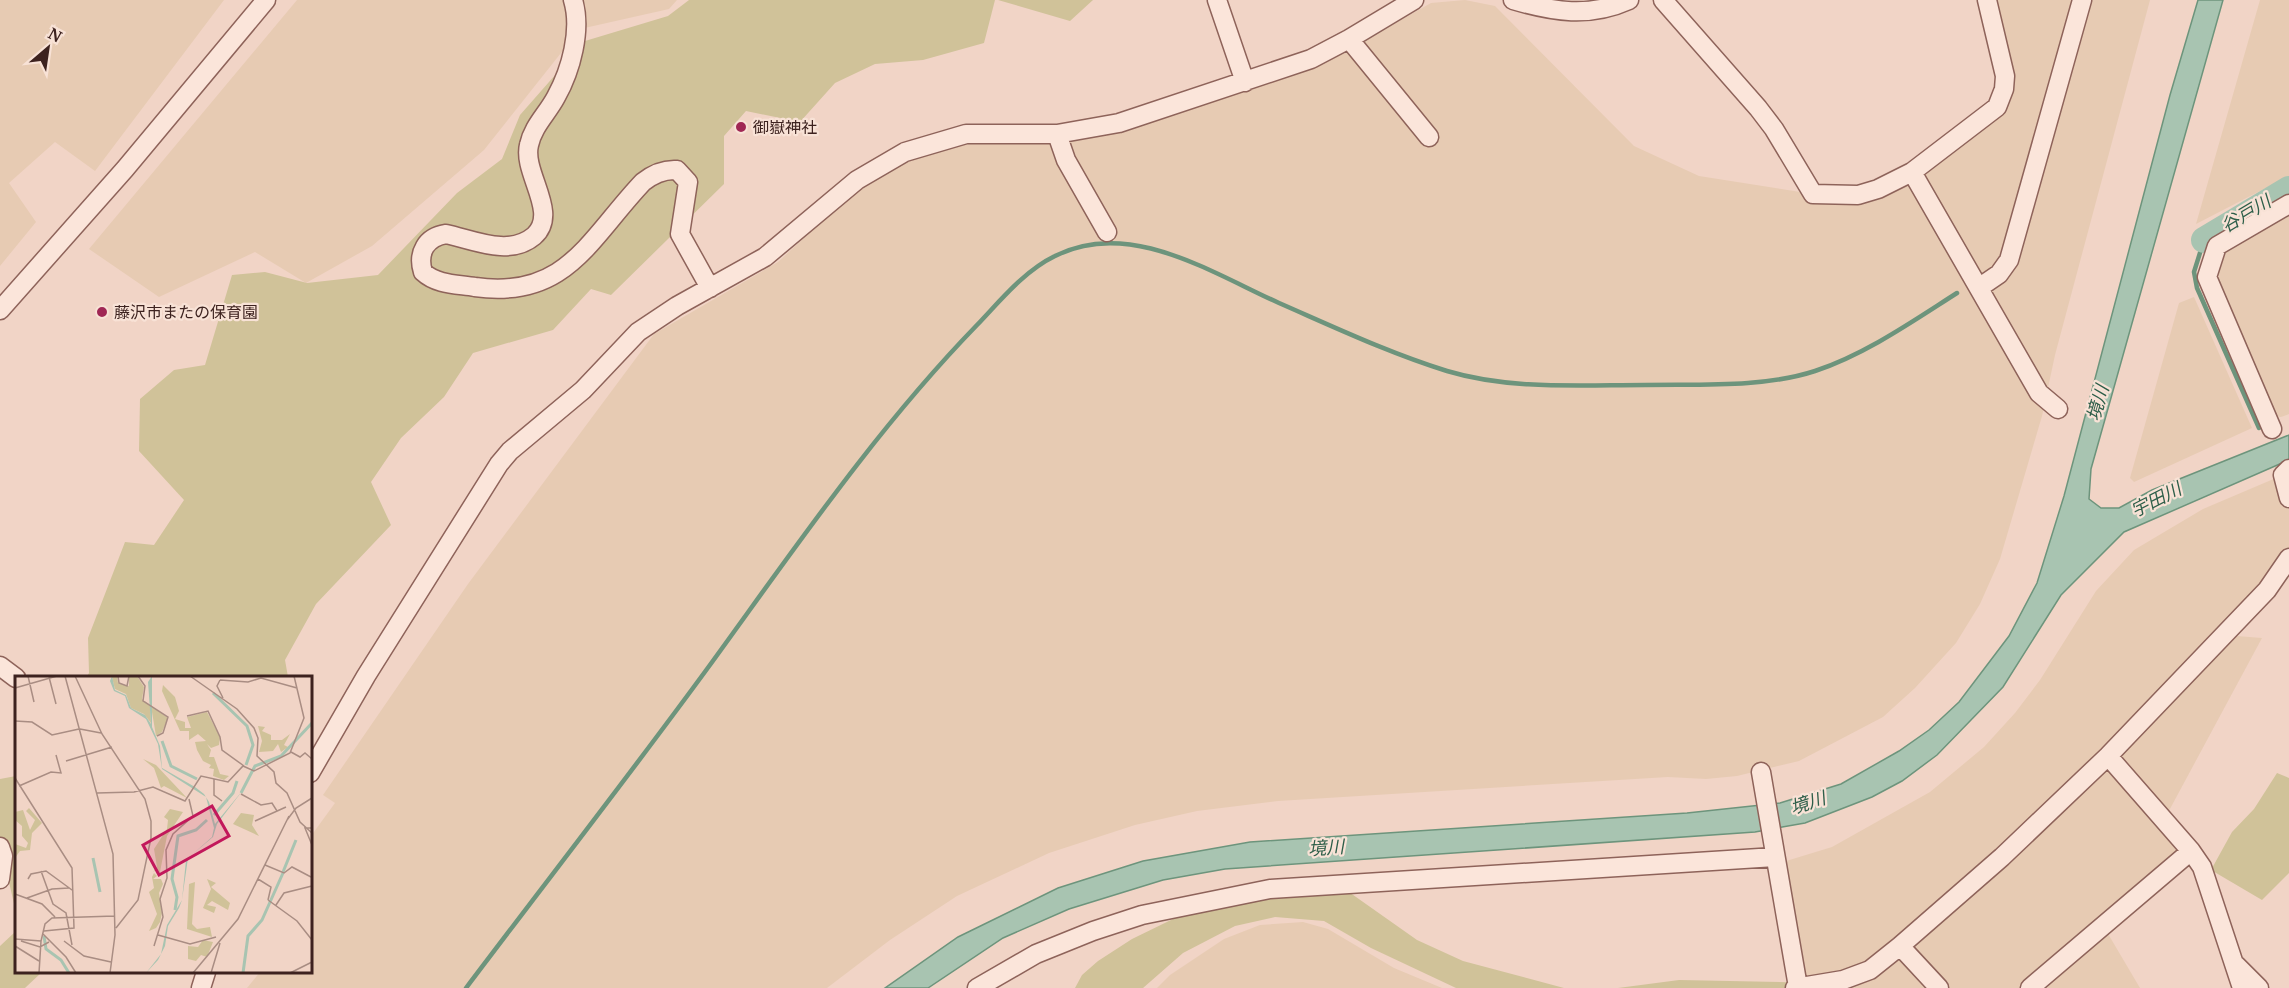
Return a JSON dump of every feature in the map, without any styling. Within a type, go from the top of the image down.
[{"type":"street","points":[[0,310],[132,160],[266,0]]},
{"type":"street","points":[[573,0],[577,27],[563,82],[556,98],[535,129],[527,154],[543,213],[540,230],[526,242],[509,247],[446,234],[438,236],[430,240],[421,255],[423,272],[429,277],[448,283],[502,290],[530,287],[541,282],[583,252],[643,182],[668,169],[677,170],[688,182],[680,234],[710,288]]},
{"type":"street","points":[[1217,0],[1245,82]]},
{"type":"street","points":[[312,770],[486,482],[510,451],[584,390],[638,332],[765,257],[856,180],[905,152],[966,134],[1057,134],[1119,123],[1311,59],[1414,0]]},
{"type":"street","points":[[1513,0],[1570,13],[1606,9],[1629,0]]},
{"type":"street","points":[[1663,0],[1769,122],[1813,194],[1858,195],[1878,189],[1912,172],[1991,113],[2001,100],[2005,76],[1987,0]]},
{"type":"street","points":[[1980,287],[1999,274],[2009,260],[2082,0]]},
{"type":"street","points":[[1349,39],[1429,137]]},
{"type":"street","points":[[1057,134],[1066,160],[1107,232]]},
{"type":"street","points":[[1912,172],[2039,393],[2058,409]]},
{"type":"street","points":[[2272,429],[2207,277],[2217,246],[2289,204]]},
{"type":"street","points":[[2289,469],[2283,475],[2289,498]]},
{"type":"street","points":[[1762,778],[1797,988],[1843,980],[1870,970],[2002,857],[2108,756],[2267,590],[2289,558]]},
{"type":"street","points":[[0,666],[15,677]]},
{"type":"street","points":[[2108,756],[2191,851],[2206,876],[2241,988]]},
{"type":"street","points":[[0,847],[3,856],[0,879]]},
{"type":"street","points":[[2030,988],[2191,851]]},
{"type":"street","points":[[978,988],[1036,954],[1093,931],[1142,915],[1270,890],[1775,855]]},
{"type":"street","points":[[1900,946],[1939,988]]},
{"type":"street","points":[[2235,964],[2259,988]]},
{"type":"street","points":[[201,988],[206,973]]},
{"type":"shaded area","points":[[0,0],[224,0],[95,171],[55,142],[9,183],[36,222],[0,266]]},
{"type":"shaded area","points":[[297,0],[677,0],[669,9],[580,29],[484,150],[372,246],[306,283],[255,252],[159,297],[89,249]]},
{"type":"shaded area","points":[[689,0],[995,0],[984,43],[923,60],[875,64],[835,83],[800,122],[746,111],[724,136],[724,184],[611,295],[591,289],[553,330],[473,353],[444,397],[401,438],[371,482],[391,525],[316,604],[285,660],[288,676],[87,676],[88,638],[125,542],[154,545],[184,500],[139,451],[140,399],[174,370],[205,365],[232,275],[265,272],[307,283],[378,275],[457,193],[502,159],[520,115],[585,41],[668,16]]},
{"type":"shaded area","points":[[998,0],[1093,0],[1070,21]]},
{"type":"shaded area","points":[[1465,0],[1495,6],[1634,146],[1699,176],[1813,194],[1878,189],[2001,100],[1987,0],[2150,0],[2055,355],[2042,416],[2000,559],[1980,604],[1956,643],[1915,688],[1883,717],[1799,761],[1737,776],[1706,779],[1668,777],[1278,801],[1197,811],[1135,825],[1049,853],[957,896],[890,940],[827,988],[247,988],[259,973],[312,973],[312,835],[335,803],[323,795],[468,584],[654,334],[778,262],[833,211],[884,172],[926,154],[968,143],[1017,144],[1083,140],[1119,132],[1319,66],[1431,3]]},
{"type":"shaded area","points":[[2260,0],[2289,0],[2289,176],[2196,224]]},
{"type":"shaded area","points":[[2289,210],[2289,414],[2281,417],[2274,416],[2219,284],[2218,269],[2223,254],[2233,242]]},
{"type":"shaded area","points":[[2194,297],[2252,428],[2134,482],[2130,478],[2179,303]]},
{"type":"shaded area","points":[[2283,475],[2289,498],[2289,558],[2224,635],[2262,638],[2164,820],[2191,851],[2104,927],[2140,988],[1850,988],[1843,980],[1798,987],[1776,864],[1832,847],[1930,792],[1984,747],[2015,713],[2040,680],[2096,591],[2134,550],[2203,509]]},
{"type":"shaded area","points":[[2277,773],[2289,778],[2289,873],[2262,900],[2211,870],[2232,832],[2254,809]]},
{"type":"shaded area","points":[[15,776],[15,908],[0,844],[0,779]]},
{"type":"shaded area","points":[[1339,885],[1417,940],[1463,961],[1564,988],[1456,988],[1371,948],[1324,921],[1275,917],[1235,926],[1183,953],[1143,988],[1075,988],[1082,975],[1098,961],[1132,939],[1212,900]]},
{"type":"shaded area","points":[[1303,922],[1328,929],[1394,968],[1442,988],[1157,988],[1170,975],[1224,939],[1260,925]]},
{"type":"shaded area","points":[[15,932],[15,973],[41,973],[25,988],[0,988],[0,946]]},
{"type":"shaded area","points":[[1679,980],[1822,983],[1843,980],[1850,988],[1618,988]]},
{"type":"water","points":[[2198,0],[2223,0],[2091,469],[2089,499],[2101,508],[2119,508],[2152,490],[2289,435],[2289,460],[2124,532],[2061,595],[2003,687],[1937,755],[1902,781],[1872,797],[1805,823],[1755,832],[1225,869],[1163,880],[1069,909],[1003,938],[928,988],[885,988],[958,937],[1058,888],[1143,861],[1250,842],[1687,813],[1780,803],[1841,784],[1899,751],[1929,730],[1959,702],[2009,636],[2037,583],[2064,496],[2170,95]]},
{"type":"waterway","name":"谷戸川","points":[[2204,240],[2289,189]]},
{"type":"waterway","points":[[2204,240],[2194,272],[2197,288],[2259,428]]},
{"type":"waterway","points":[[466,988],[647,750],[869,449],[940,365],[1004,297],[1023,278],[1055,256],[1083,246],[1112,243],[1141,246],[1198,265],[1279,303],[1425,364],[1471,377],[1520,384],[1731,384],[1795,376],[1853,356],[1906,326],[1957,293]]},
{"type":"place","name":"御嶽神社","points":[[741,127]]},
{"type":"place","name":"藤沢市またの保育園","points":[[102,312]]},
{"type":"water label","name":"境川","points":[[2098,403]]},
{"type":"water label","name":"宇田川","points":[[2156,500]]},
{"type":"water label","name":"境川","points":[[1808,803]]},
{"type":"water label","name":"境川","points":[[1326,848]]}]
